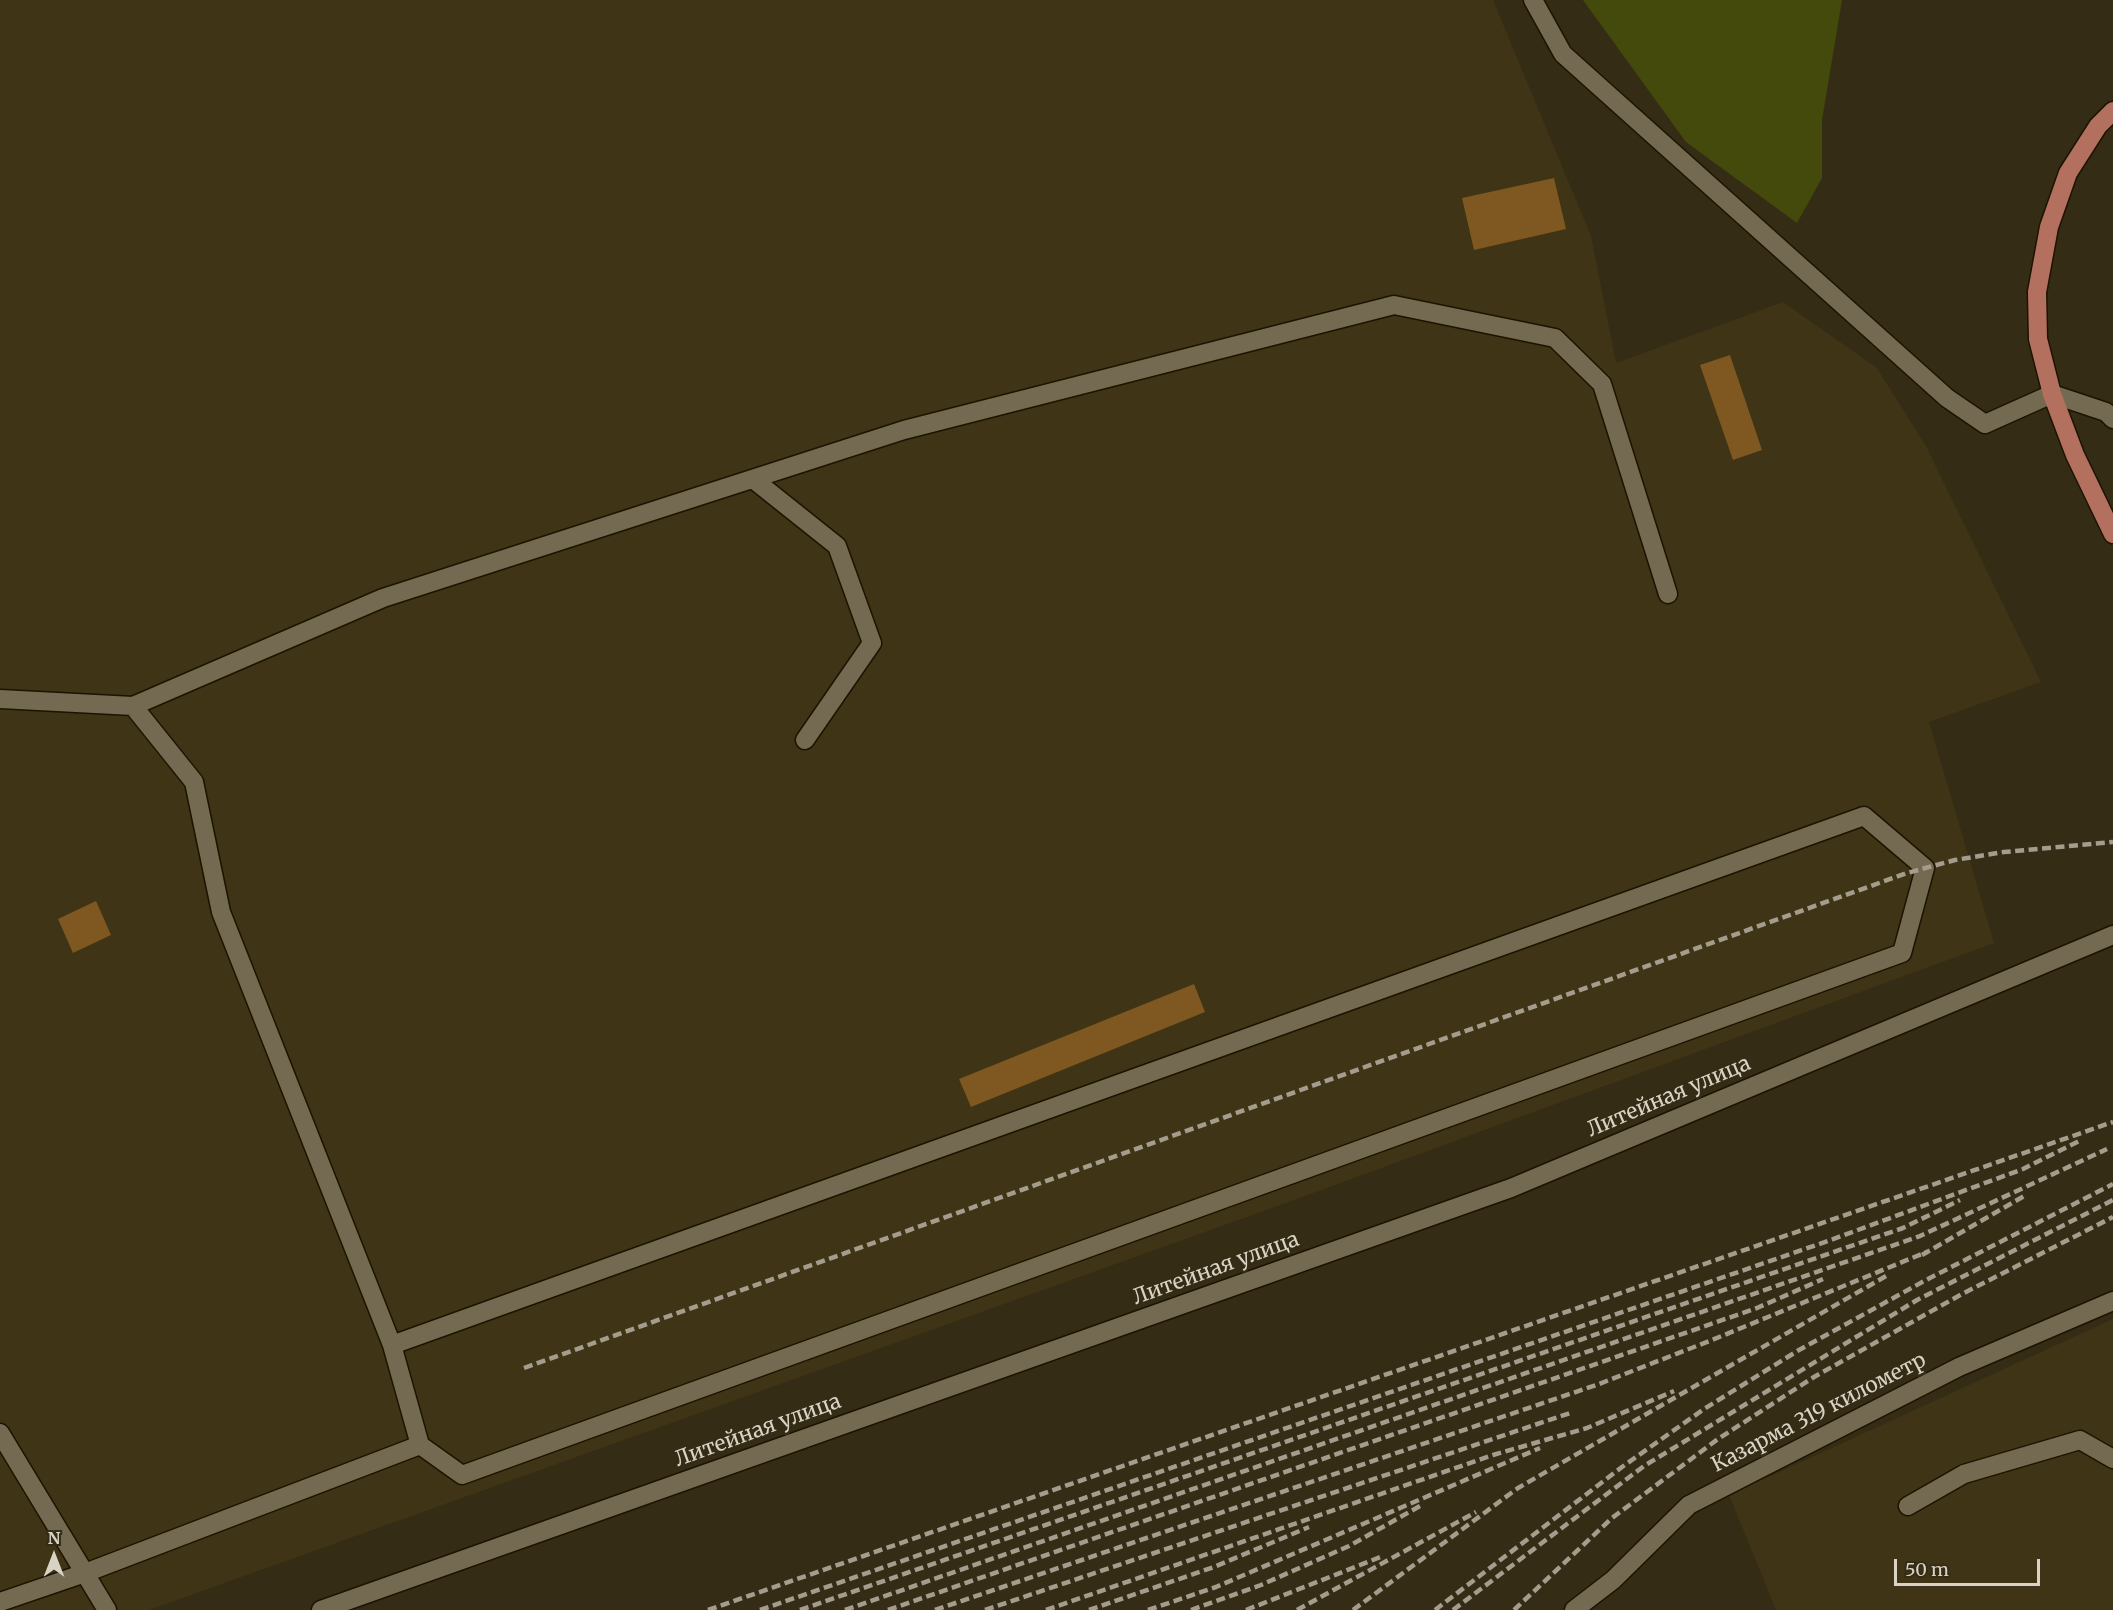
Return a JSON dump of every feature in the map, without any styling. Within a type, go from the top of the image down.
[{"type":"main road","points":[[2113,111],[2098,126],[2068,173],[2049,227],[2037,292],[2038,339],[2052,394],[2075,455],[2113,534]]},
{"type":"lane","points":[[1533,0],[1563,54],[1947,398],[1985,424],[2052,394],[2106,412],[2113,419]]},
{"type":"lane","points":[[0,699],[133,706],[383,598],[904,430],[1394,305],[1555,338],[1602,384],[1668,594]]},
{"type":"lane","points":[[753,479],[837,546],[872,643],[805,740]]},
{"type":"lane","points":[[133,706],[194,782],[221,912],[392,1346],[420,1444],[462,1475],[1902,953],[1925,868],[1864,816],[392,1346]]},
{"type":"lane","name":"Литейная улица","points":[[321,1610],[1511,1188],[2113,934]]},
{"type":"lane","name":"Казарма 319 километр","points":[[1574,1610],[1613,1580],[1689,1505],[1959,1367],[2113,1301]]},
{"type":"lane","points":[[0,1433],[107,1610]]},
{"type":"lane","points":[[1908,1506],[1964,1474],[2080,1440],[2113,1459]]},
{"type":"lane","points":[[0,1602],[85,1573],[420,1444]]},
{"type":"shaded area","points":[[0,0],[1493,0],[1591,236],[1616,363],[1783,302],[1877,368],[1926,446],[2041,682],[1929,722],[1994,943],[1286,1203],[149,1610],[0,1610]]},
{"type":"shaded area","points":[[2113,1319],[2113,1610],[1776,1610],[1729,1495]]},
{"type":"green space","points":[[1583,0],[1842,0],[1822,120],[1822,178],[1797,223],[1686,142]]},
{"type":"building","points":[[1554,178],[1566,229],[1474,250],[1462,198]]},
{"type":"building","points":[[1730,355],[1762,450],[1733,460],[1700,365]]},
{"type":"building","points":[[96,901],[111,935],[73,953],[58,919]]},
{"type":"building","points":[[1194,984],[1205,1012],[971,1107],[959,1079]]},
{"type":"railway","points":[[524,1368],[1907,873],[1955,860],[2004,852],[2113,842]]},
{"type":"railway","points":[[708,1610],[2113,1122]]},
{"type":"railway","points":[[760,1610],[1828,1241],[2023,1169],[2081,1140]]},
{"type":"railway","points":[[845,1610],[1920,1236],[2107,1149]]},
{"type":"railway","points":[[1435,1610],[1622,1467],[1704,1409],[1799,1350],[1926,1280],[2113,1184]]},
{"type":"railway","points":[[1922,1255],[2026,1195]]},
{"type":"railway","points":[[800,1610],[1903,1228],[1960,1200]]},
{"type":"railway","points":[[1453,1610],[1644,1466],[1917,1300],[2113,1200]]},
{"type":"railway","points":[[1514,1610],[1612,1518],[1718,1439],[1814,1377],[1962,1294],[2113,1217]]},
{"type":"railway","points":[[935,1610],[1599,1384],[1929,1251]]},
{"type":"railway","points":[[1353,1610],[1518,1488],[1886,1276]]},
{"type":"railway","points":[[888,1610],[1757,1308],[1823,1279]]},
{"type":"railway","points":[[1046,1610],[1493,1455],[1587,1428],[1674,1391]]},
{"type":"railway","points":[[985,1610],[1573,1412]]},
{"type":"railway","points":[[1148,1610],[1216,1587],[1540,1448]]},
{"type":"railway","points":[[1191,1610],[1261,1585],[1349,1546],[1420,1506]]},
{"type":"railway","points":[[1297,1610],[1476,1512]]},
{"type":"railway","points":[[1089,1610],[1214,1567],[1309,1527]]},
{"type":"railway","points":[[1246,1610],[1383,1556]]}]
